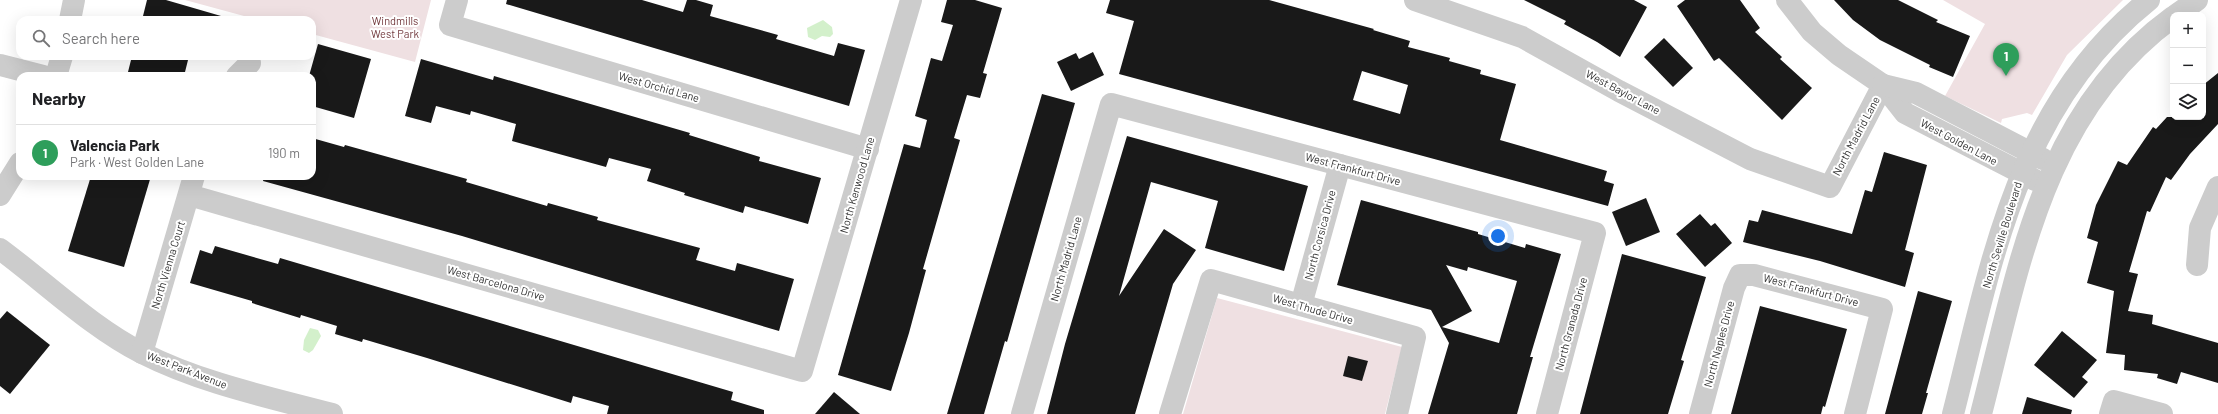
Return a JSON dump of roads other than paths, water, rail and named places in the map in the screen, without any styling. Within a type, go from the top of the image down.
[{"type":"street","points":[[71,16],[74,0]]},
{"type":"street","name":"West Orchid Lane","points":[[457,0],[450,25],[868,149]]},
{"type":"street","name":"North Kenwood Lane","points":[[802,370],[911,0]]},
{"type":"street","name":"West Baylor Lane","points":[[1415,0],[1522,37],[1619,91],[1750,159],[1830,187]]},
{"type":"street","name":"West Golden Lane","points":[[1788,0],[1812,32],[1839,55],[1883,85],[1905,113],[2045,185]]},
{"type":"street","name":"North Seville Boulevard","points":[[1953,414],[1999,238],[2021,174],[2031,152],[2045,124],[2084,66],[2110,36],[2149,0]]},
{"type":"street","points":[[2180,12],[2197,0]]},
{"type":"street","points":[[1981,414],[2020,264],[2045,185],[2054,165],[2080,117],[2105,82],[2139,46],[2170,20]]},
{"type":"street","points":[[57,72],[61,60]]},
{"type":"street","points":[[0,65],[27,72]]},
{"type":"street","name":"North Madrid Lane","points":[[1830,187],[1883,85]]},
{"type":"street","name":"West Golden Lane","points":[[1883,85],[1916,93],[2054,165]]},
{"type":"street","name":"North Madrid Lane","points":[[1022,414],[1111,104]]},
{"type":"street","name":"West Frankfurt Drive","points":[[1111,104],[1595,233]]},
{"type":"street","name":"North Corsica Drive","points":[[1301,305],[1340,165]]},
{"type":"street","points":[[0,195],[16,169]]},
{"type":"street","name":"West Barcelona Drive","points":[[192,185],[802,370]]},
{"type":"street","name":"North Vienna Court","points":[[142,353],[192,185]]},
{"type":"street","points":[[2197,265],[2200,228],[2218,187]]},
{"type":"street","name":"North Granada Drive","points":[[1547,414],[1595,233]]},
{"type":"street","name":"West Park Avenue","points":[[0,249],[106,331],[142,353],[191,374],[243,390],[332,414]]},
{"type":"street","name":"West Frankfurt Drive","points":[[1740,275],[1754,275],[1882,309],[1855,414]]},
{"type":"street","name":"North Naples Drive","points":[[1700,414],[1734,288],[1740,275]]},
{"type":"street","name":"West Thude Drive","points":[[1170,414],[1211,280],[1415,337],[1397,414]]},
{"type":"street","points":[[2112,408],[2162,414]]},
{"type":"place","name":"Valencia Park","points":[[2006,76]]},
{"type":"park label","name":"Windmills West Park","points":[[395,27]]}]
